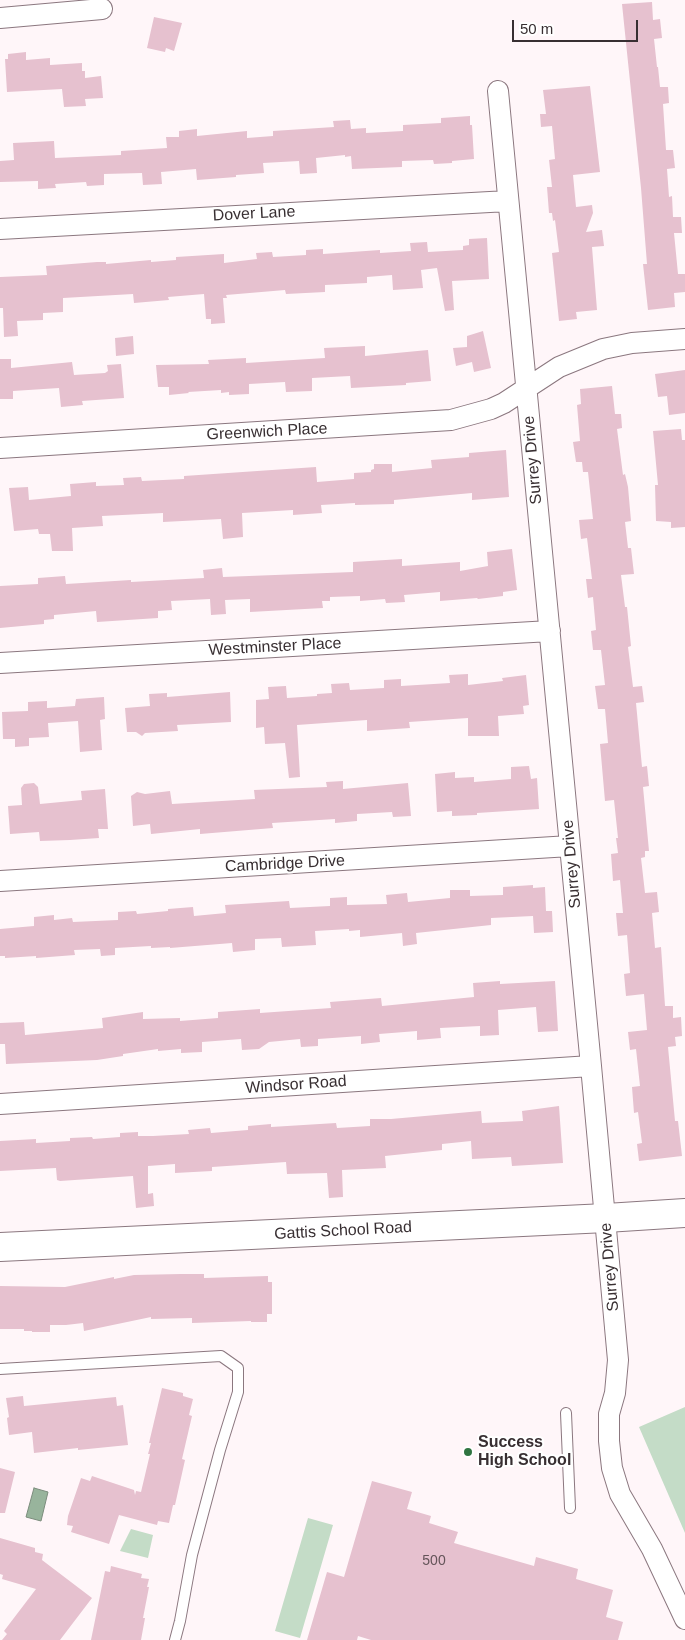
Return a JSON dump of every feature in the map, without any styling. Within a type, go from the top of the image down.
[{"type":"main road","name":"Gattis School Road","points":[[0,1247],[685,1213]]},
{"type":"street","points":[[0,18],[102,9]]},
{"type":"street","name":"Surrey Drive","points":[[498,91],[618,1360],[615,1393],[609,1414],[612,1468],[620,1494],[652,1549],[685,1619]]},
{"type":"street","name":"Dover Lane","points":[[0,229],[508,201]]},
{"type":"street","name":"Greenwich Place","points":[[0,448],[451,420],[485,411],[504,402],[559,367],[604,349],[632,343],[685,339]]},
{"type":"street","name":"Westminster Place","points":[[0,663],[550,631]]},
{"type":"street","name":"Cambridge Drive","points":[[0,881],[570,846]]},
{"type":"street","name":"Windsor Road","points":[[0,1104],[591,1066]]},
{"type":"lane","points":[[0,1370],[221,1356],[238,1368],[238,1392],[220,1450],[192,1555],[175,1640]]},
{"type":"lane","points":[[566,1413],[570,1508]]},
{"type":"shaded area","points":[[685,1407],[685,1533],[639,1427]]},
{"type":"shaded area","points":[[34,1488],[48,1492],[41,1521],[26,1517]]},
{"type":"shaded area","points":[[308,1518],[333,1525],[300,1638],[275,1631]]},
{"type":"shaded area","points":[[131,1529],[153,1535],[148,1558],[120,1551]]},
{"type":"building","points":[[652,2],[653,20],[660,19],[662,38],[654,39],[660,87],[668,87],[669,103],[663,104],[666,150],[673,150],[675,168],[667,169],[669,197],[672,196],[673,217],[681,217],[682,233],[674,233],[678,274],[685,274],[685,292],[674,293],[675,307],[648,310],[643,264],[647,264],[641,188],[622,4]]},
{"type":"building","points":[[154,17],[182,23],[174,51],[166,48],[165,52],[147,48]]},
{"type":"building","points":[[26,52],[26,60],[50,58],[50,65],[82,63],[82,71],[85,71],[85,78],[101,76],[103,98],[85,99],[86,106],[64,107],[62,89],[7,92],[5,59],[8,59],[8,54]]},
{"type":"building","points":[[590,86],[600,172],[573,175],[576,207],[592,205],[593,213],[586,232],[602,230],[604,246],[592,247],[597,310],[576,312],[577,319],[559,321],[552,253],[559,252],[555,220],[553,221],[552,213],[549,213],[547,187],[552,187],[549,160],[555,159],[552,126],[541,127],[540,114],[546,114],[543,90]]},
{"type":"building","points":[[470,116],[474,159],[452,161],[452,163],[434,164],[433,160],[402,161],[402,167],[352,169],[351,156],[345,157],[345,155],[316,158],[317,173],[300,174],[299,161],[263,163],[264,173],[236,175],[236,177],[197,180],[196,169],[161,172],[162,184],[143,185],[142,173],[104,174],[104,185],[87,186],[86,182],[55,184],[56,188],[38,189],[38,181],[0,182],[0,161],[14,160],[13,143],[54,141],[55,158],[121,155],[121,151],[167,148],[166,137],[179,137],[179,131],[197,129],[197,136],[247,131],[247,138],[273,136],[273,131],[334,127],[333,121],[350,120],[351,129],[366,128],[366,133],[403,131],[403,125],[441,123],[441,118]]},
{"type":"building","points":[[487,238],[489,279],[452,281],[454,310],[445,311],[437,268],[421,270],[423,288],[393,290],[392,275],[367,277],[367,283],[325,285],[325,292],[286,294],[285,290],[226,295],[227,298],[223,298],[225,323],[211,324],[211,319],[206,319],[204,294],[168,297],[169,300],[134,303],[133,294],[63,298],[63,312],[43,313],[43,320],[17,321],[18,336],[4,337],[3,308],[0,308],[0,277],[47,275],[46,266],[97,262],[106,262],[106,264],[151,260],[151,262],[176,260],[176,257],[224,254],[224,263],[257,259],[256,253],[272,252],[273,257],[306,255],[306,250],[323,249],[323,254],[380,250],[380,253],[411,251],[410,243],[427,242],[428,252],[463,250],[463,246],[469,245],[469,239]]},
{"type":"building","points":[[483,331],[491,368],[474,372],[472,362],[456,366],[453,348],[467,347],[467,336]]},
{"type":"building","points":[[133,336],[134,354],[116,356],[115,338]]},
{"type":"building","points":[[365,346],[365,356],[428,350],[431,381],[406,383],[406,385],[351,388],[350,376],[312,378],[312,391],[286,392],[285,382],[249,384],[249,394],[229,395],[229,392],[221,393],[221,390],[169,395],[169,387],[158,387],[156,365],[209,364],[208,360],[246,358],[246,363],[325,358],[324,348]]},
{"type":"building","points":[[0,359],[11,359],[11,368],[72,362],[74,375],[105,373],[108,371],[107,365],[121,364],[124,398],[82,401],[83,405],[61,407],[59,388],[13,391],[13,399],[0,399]]},
{"type":"building","points":[[685,370],[685,413],[669,415],[667,396],[658,397],[655,374]]},
{"type":"building","points":[[612,386],[615,414],[621,414],[622,428],[617,429],[623,475],[625,474],[628,487],[631,521],[625,522],[634,574],[621,575],[631,646],[628,647],[633,687],[642,686],[644,702],[636,703],[642,767],[647,766],[649,786],[643,787],[649,851],[645,851],[645,857],[641,858],[645,893],[657,892],[659,912],[652,913],[655,948],[661,947],[665,1006],[673,1006],[673,1018],[681,1017],[682,1036],[675,1037],[676,1046],[668,1047],[675,1121],[678,1121],[682,1156],[639,1161],[637,1144],[642,1143],[638,1112],[634,1113],[632,1087],[640,1086],[636,1049],[630,1050],[628,1032],[647,1030],[644,994],[626,996],[624,974],[630,973],[627,935],[618,936],[616,913],[623,913],[620,880],[613,881],[611,854],[618,853],[616,838],[618,838],[614,800],[605,801],[600,744],[608,743],[605,709],[598,709],[595,686],[605,685],[601,650],[593,650],[591,631],[596,630],[593,597],[588,598],[586,579],[592,579],[587,538],[581,539],[579,520],[593,519],[588,472],[583,472],[582,462],[576,462],[573,442],[580,441],[577,405],[581,404],[580,389]]},
{"type":"building","points":[[681,429],[682,440],[685,440],[685,527],[671,528],[671,522],[656,521],[655,485],[658,485],[653,431]]},
{"type":"building","points":[[506,450],[509,497],[472,500],[472,493],[394,500],[394,504],[355,505],[355,503],[321,505],[322,513],[293,515],[293,510],[242,513],[243,537],[223,539],[221,519],[163,522],[163,513],[102,516],[103,526],[72,528],[73,551],[52,551],[50,534],[39,534],[38,529],[14,531],[9,488],[28,487],[29,500],[71,496],[70,484],[96,482],[96,486],[124,485],[123,478],[141,477],[142,481],[184,479],[184,476],[316,467],[317,482],[354,479],[354,473],[371,472],[374,469],[374,464],[392,464],[392,472],[432,468],[431,460],[469,457],[469,453]]},
{"type":"building","points":[[512,549],[517,590],[503,592],[503,596],[440,601],[440,592],[404,595],[405,602],[386,603],[385,599],[360,601],[360,596],[330,597],[330,601],[322,601],[323,608],[250,612],[250,599],[225,600],[226,614],[211,615],[210,599],[171,601],[172,610],[158,611],[158,618],[97,622],[96,611],[54,615],[54,619],[44,620],[44,624],[0,628],[0,586],[38,584],[38,578],[65,576],[66,584],[204,578],[203,570],[222,568],[223,577],[353,572],[353,562],[402,559],[402,566],[460,562],[460,571],[488,566],[487,552]]},
{"type":"building","points":[[468,674],[468,685],[503,681],[502,678],[526,675],[529,705],[523,706],[524,714],[498,716],[499,736],[468,736],[468,718],[409,722],[410,728],[367,731],[367,720],[297,725],[300,777],[289,778],[285,743],[265,744],[264,727],[256,728],[256,700],[269,699],[268,687],[286,686],[287,698],[332,693],[331,684],[349,683],[350,690],[384,688],[384,680],[401,679],[401,686],[450,683],[449,675]]},
{"type":"building","points":[[230,692],[231,722],[177,725],[178,731],[145,733],[142,736],[136,732],[127,732],[125,708],[150,706],[149,694],[167,693],[167,697]]},
{"type":"building","points":[[104,697],[105,719],[100,720],[102,750],[80,752],[78,721],[48,723],[49,737],[29,738],[29,746],[15,747],[15,739],[3,739],[2,712],[28,711],[28,702],[47,701],[47,708],[75,706],[76,699]]},
{"type":"building","points":[[529,766],[531,779],[537,778],[539,809],[452,816],[452,811],[437,812],[435,774],[455,772],[455,778],[474,777],[474,782],[511,779],[511,767]]},
{"type":"building","points":[[343,781],[343,789],[408,783],[411,816],[393,817],[392,812],[357,814],[357,821],[335,823],[335,819],[272,823],[273,828],[200,834],[200,829],[151,834],[150,824],[133,826],[131,796],[137,792],[145,794],[170,791],[172,804],[255,799],[254,790],[327,787],[326,782]]},
{"type":"building","points":[[34,783],[38,787],[40,804],[82,800],[81,791],[105,789],[108,829],[98,829],[99,838],[70,840],[40,841],[39,832],[10,834],[8,806],[22,805],[21,788],[24,784]]},
{"type":"building","points":[[533,885],[533,888],[545,887],[546,911],[552,911],[553,932],[534,933],[533,916],[491,918],[491,925],[416,933],[417,944],[403,946],[402,933],[360,937],[360,930],[349,931],[349,929],[315,931],[316,945],[282,947],[281,938],[255,939],[255,950],[233,952],[232,943],[170,948],[151,948],[151,946],[115,948],[115,955],[101,956],[100,949],[74,950],[75,955],[36,958],[36,956],[5,958],[5,956],[0,956],[0,929],[34,926],[34,917],[54,915],[54,920],[72,918],[73,922],[118,920],[118,912],[136,911],[137,914],[193,907],[194,916],[226,913],[225,905],[289,901],[290,908],[330,906],[330,898],[347,897],[347,905],[387,904],[386,895],[407,893],[408,902],[450,898],[450,890],[470,890],[470,896],[503,895],[503,887]]},
{"type":"building","points":[[500,981],[500,984],[555,981],[558,1031],[538,1032],[536,1007],[498,1010],[499,1035],[480,1036],[480,1026],[440,1028],[441,1038],[417,1040],[417,1031],[379,1034],[380,1042],[361,1044],[361,1036],[318,1039],[318,1046],[301,1047],[300,1039],[269,1042],[259,1049],[242,1050],[241,1039],[202,1042],[202,1052],[181,1053],[181,1049],[158,1051],[158,1049],[97,1060],[6,1064],[5,1044],[0,1044],[0,1023],[24,1022],[25,1035],[103,1028],[102,1018],[143,1012],[143,1019],[180,1018],[180,1021],[218,1018],[218,1012],[260,1009],[260,1013],[331,1008],[330,1002],[381,998],[382,1006],[474,997],[473,983]]},
{"type":"building","points":[[559,1106],[563,1163],[512,1166],[511,1157],[472,1159],[471,1141],[442,1144],[442,1150],[385,1156],[386,1168],[342,1170],[343,1197],[329,1198],[327,1173],[287,1174],[286,1162],[212,1167],[212,1171],[175,1173],[175,1164],[148,1166],[148,1194],[153,1193],[154,1206],[136,1208],[133,1176],[60,1181],[57,1180],[56,1168],[0,1171],[0,1141],[36,1139],[36,1143],[70,1141],[70,1138],[120,1137],[120,1133],[138,1132],[138,1136],[189,1134],[188,1130],[210,1128],[211,1133],[248,1130],[248,1126],[271,1124],[271,1127],[336,1123],[337,1128],[370,1126],[370,1119],[391,1119],[481,1111],[482,1123],[523,1121],[522,1111]]},
{"type":"building","points":[[204,1274],[204,1278],[268,1276],[268,1282],[272,1282],[272,1314],[267,1314],[267,1322],[192,1323],[192,1318],[151,1319],[151,1317],[84,1331],[83,1323],[50,1325],[50,1332],[0,1329],[0,1286],[65,1287],[134,1275]]},
{"type":"building","points":[[162,1388],[183,1393],[183,1396],[193,1399],[189,1415],[192,1416],[182,1459],[185,1460],[169,1523],[158,1521],[157,1525],[119,1515],[109,1544],[71,1532],[73,1526],[67,1525],[68,1516],[81,1478],[90,1481],[92,1476],[134,1490],[135,1495],[136,1491],[141,1492],[150,1454],[148,1454],[151,1443],[149,1443]]},
{"type":"building","points":[[23,1396],[24,1406],[116,1397],[117,1406],[123,1405],[128,1445],[34,1453],[32,1432],[9,1435],[6,1398]]},
{"type":"building","points":[[0,1468],[15,1472],[5,1513],[0,1513]]},
{"type":"building","points":[[372,1481],[412,1492],[407,1509],[431,1516],[429,1523],[458,1532],[454,1543],[534,1566],[536,1557],[578,1569],[576,1579],[613,1590],[606,1617],[623,1622],[618,1640],[371,1640],[358,1636],[357,1640],[307,1640],[327,1572],[344,1577]]},
{"type":"building","points":[[0,1538],[35,1548],[35,1552],[43,1554],[42,1560],[92,1598],[60,1640],[2,1640],[7,1634],[4,1631],[36,1589],[2,1579],[3,1575],[0,1574]]},
{"type":"building","points":[[111,1566],[142,1574],[141,1578],[149,1579],[141,1640],[91,1640],[105,1571],[110,1572]]},
{"type":"place","name":"Success High School","points":[[468,1452]]}]
